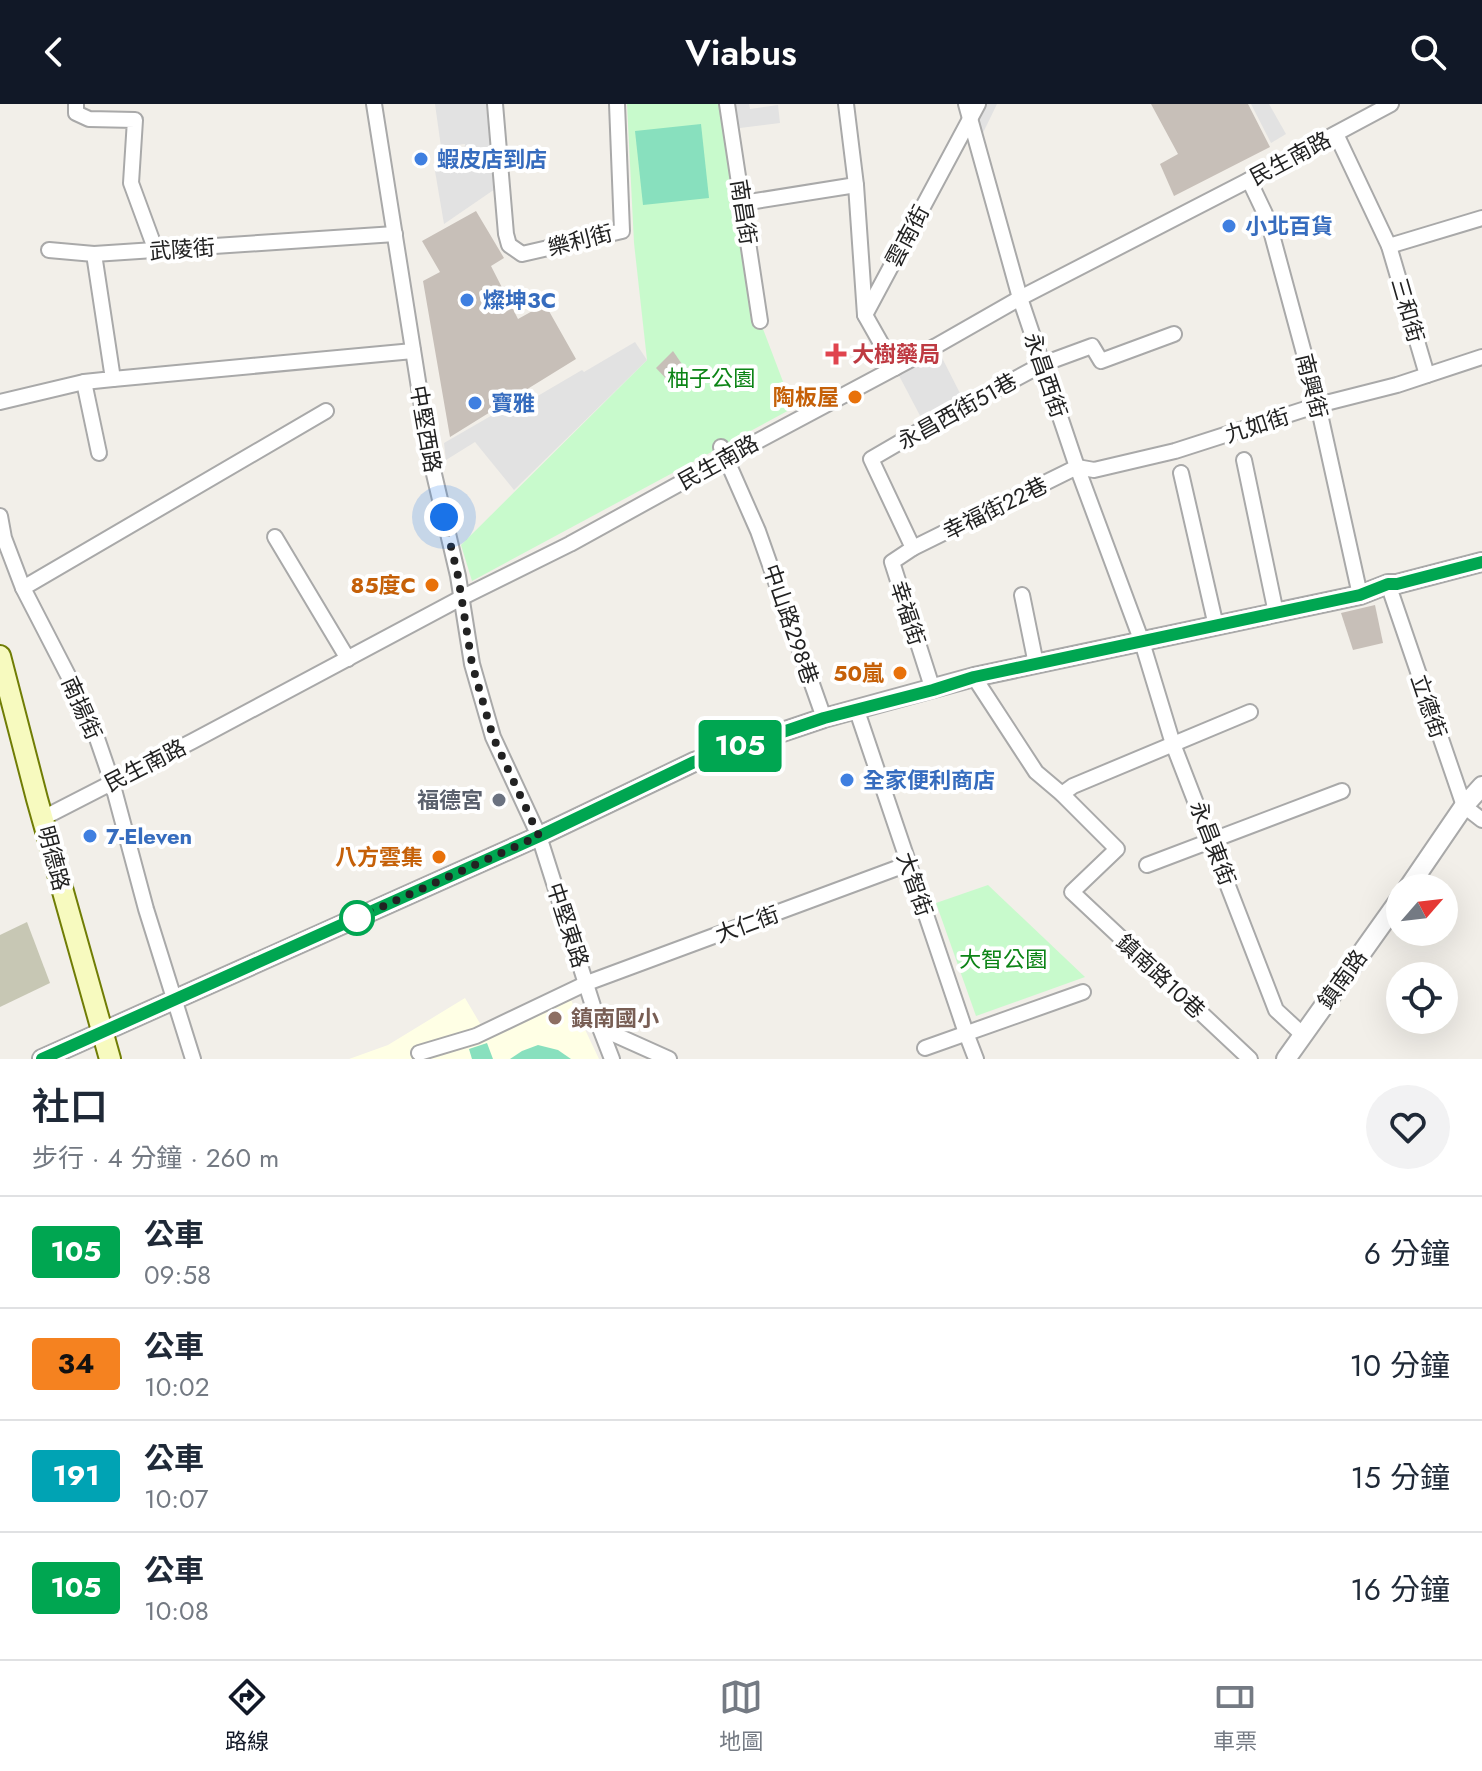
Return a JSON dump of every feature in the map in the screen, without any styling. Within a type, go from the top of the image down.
[{"type":"main road","name":"明德路","points":[[0,656],[110,1059]]},
{"type":"street","points":[[76,104],[76,113],[89,119],[135,120],[131,183],[156,251]]},
{"type":"street","name":"中堅西路","points":[[374,104],[430,457],[458,576],[472,664],[493,737],[539,836]]},
{"type":"street","name":"樂利街","points":[[495,104],[506,234],[509,245],[522,254],[622,231],[617,104]]},
{"type":"street","name":"南昌街","points":[[727,104],[760,321]]},
{"type":"street","points":[[846,104],[856,185],[865,315],[895,368]]},
{"type":"street","name":"雲南街","points":[[865,315],[968,111],[978,104]]},
{"type":"street","name":"民生南路","points":[[43,818],[570,544],[724,452],[895,368],[1020,298],[1336,134],[1381,106]]},
{"type":"street","name":"永昌西街","points":[[968,111],[1020,298],[1077,467],[1142,642]]},
{"type":"street","name":"三和街","points":[[1336,134],[1389,246],[1427,375]]},
{"type":"street","name":"南興街","points":[[1249,180],[1268,220],[1318,405],[1360,595]]},
{"type":"street","points":[[743,203],[856,185]]},
{"type":"street","points":[[1389,246],[1482,218]]},
{"type":"street","name":"武陵街","points":[[49,250],[94,254],[395,234]]},
{"type":"street","points":[[94,254],[113,379]]},
{"type":"street","name":"永昌西街51巷","points":[[871,459],[1043,364],[1092,346],[1101,361],[1174,334]]},
{"type":"street","points":[[0,402],[84,382],[413,351]]},
{"type":"street","name":"九如街","points":[[1077,467],[1094,470],[1175,451],[1482,357]]},
{"type":"street","points":[[84,382],[99,453]]},
{"type":"street","points":[[23,588],[326,411]]},
{"type":"street","name":"中山路298巷","points":[[724,452],[758,531],[824,718]]},
{"type":"street","name":"幸福街","points":[[871,459],[913,548],[892,562],[933,690]]},
{"type":"street","points":[[1244,460],[1276,613]]},
{"type":"street","name":"幸福街22巷","points":[[913,548],[1077,467]]},
{"type":"street","points":[[1181,473],[1216,626]]},
{"type":"street","name":"南揚街","points":[[0,516],[4,538],[23,588],[90,718],[112,782],[146,909],[193,1059]]},
{"type":"street","points":[[275,537],[348,659]]},
{"type":"street","points":[[42,1059],[539,836],[694,762],[856,708],[974,677],[1360,595],[1388,584],[1482,562]]},
{"type":"street","name":"立德街","points":[[1388,584],[1464,806]]},
{"type":"street","points":[[1022,595],[1036,664]]},
{"type":"street","name":"永昌東街","points":[[1142,642],[1173,744],[1276,1010],[1302,1034]]},
{"type":"street","points":[[974,677],[1036,772],[1062,794],[1073,786],[1250,712]]},
{"type":"street","name":"大智街","points":[[856,708],[976,1059]]},
{"type":"street","points":[[1418,874],[1464,806],[1482,786]]},
{"type":"street","points":[[1147,865],[1342,791]]},
{"type":"street","name":"鎮南路10巷","points":[[1062,794],[1117,849],[1072,892],[1250,1059]]},
{"type":"street","points":[[1464,806],[1482,820]]},
{"type":"street","name":"中堅東路","points":[[539,836],[612,1059]]},
{"type":"street","name":"大仁街","points":[[419,1053],[476,1036],[587,983],[908,864]]},
{"type":"street","name":"鎮南路","points":[[1286,1059],[1386,918]]},
{"type":"street","points":[[925,1048],[1083,992]]},
{"type":"street","points":[[600,1028],[669,1059]]},
{"type":"shaded area","points":[[435,104],[486,104],[495,189],[444,224],[435,171],[449,167],[464,152],[465,144],[441,147]]},
{"type":"shaded area","points":[[729,104],[749,104],[750,109],[778,105],[780,123],[732,129]]},
{"type":"shaded area","points":[[981,104],[997,104],[980,139],[973,119]]},
{"type":"shaded area","points":[[1251,104],[1269,104],[1286,134],[1271,143]]},
{"type":"shaded area","points":[[635,342],[647,360],[514,490],[475,442],[446,460],[444,443],[508,406],[512,411]]},
{"type":"shaded area","points":[[936,346],[966,405],[926,427],[895,368]]},
{"type":"shaded area","points":[[27,922],[50,983],[0,1007],[0,935]]},
{"type":"shaded area","name":"鎮南國小","points":[[465,998],[488,1037],[571,1000],[599,1059],[349,1059],[388,1045]]},
{"type":"green space","name":"柚子公園","points":[[627,104],[721,104],[760,321],[793,408],[472,581],[461,545],[647,360],[634,243]]},
{"type":"green space","points":[[701,124],[709,198],[643,205],[635,131]]},
{"type":"green space","name":"大智公園","points":[[988,885],[1085,977],[976,1016],[936,903]]},
{"type":"green space","points":[[487,1043],[493,1059],[472,1059],[469,1049]]},
{"type":"green space","points":[[538,1045],[558,1050],[571,1059],[510,1059]]},
{"type":"building","points":[[1151,104],[1248,104],[1270,147],[1174,196],[1160,164],[1178,154]]},
{"type":"building","points":[[476,211],[504,258],[491,266],[518,319],[545,304],[576,359],[450,437],[423,281],[440,272],[422,241]]},
{"type":"building","points":[[673,351],[688,373],[673,386],[656,368]]},
{"type":"building","points":[[1375,605],[1383,643],[1353,650],[1341,613]]},
{"type":"bus line","name":"105","points":[[42,1059],[544,834],[694,762],[856,708],[974,677],[1360,595],[1388,584],[1482,562]]},
{"type":"place","name":"蝦皮店到店","points":[[421,159]]},
{"type":"place","name":"小北百貨","points":[[1229,226]]},
{"type":"place","name":"燦坤3C","points":[[467,300]]},
{"type":"place","name":"大樹藥局","points":[[836,354]]},
{"type":"place","name":"陶板屋","points":[[855,397]]},
{"type":"place","name":"寶雅","points":[[475,403]]},
{"type":"place","name":"85度C","points":[[432,585]]},
{"type":"place","name":"50嵐","points":[[900,673]]},
{"type":"place","name":"全家便利商店","points":[[847,780]]},
{"type":"place","name":"福德宮","points":[[499,800]]},
{"type":"place","name":"7-Eleven","points":[[90,836]]},
{"type":"place","name":"八方雲集","points":[[439,857]]},
{"type":"place","name":"鎮南國小","points":[[555,1018]]},
{"type":"route","points":[[357,918],[539,836],[493,737],[472,664],[458,576],[444,517]]}]
